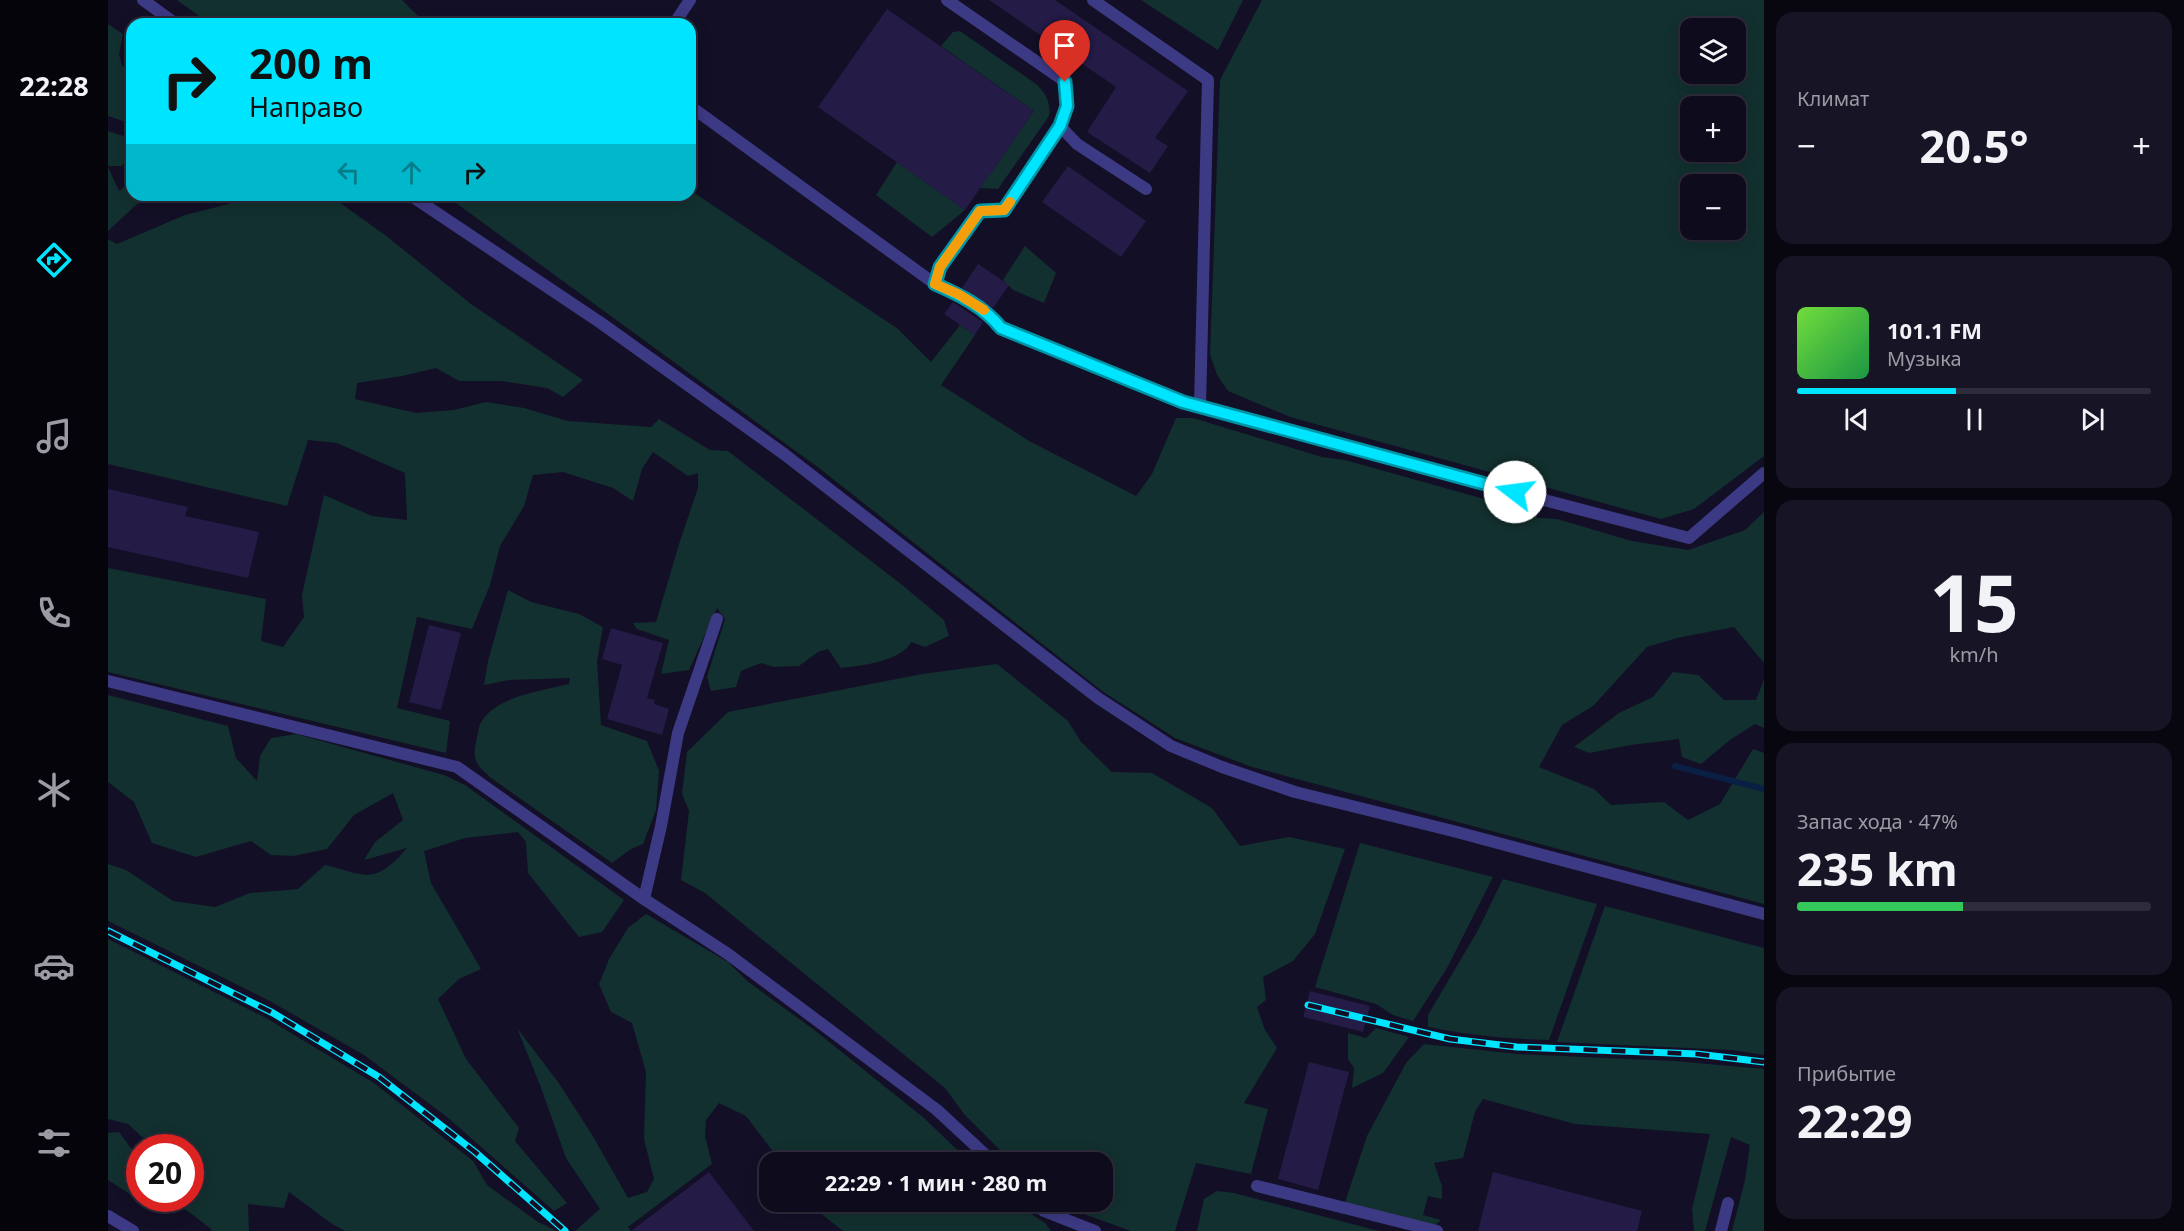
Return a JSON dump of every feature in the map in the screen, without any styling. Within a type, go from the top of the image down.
[{"type":"lane","points":[[143,0],[168,18]]},
{"type":"lane","points":[[678,18],[690,0]]},
{"type":"lane","points":[[935,284],[940,267],[980,211],[1004,210],[1060,126],[1067,106],[1065,82],[947,0]]},
{"type":"lane","points":[[1093,0],[1208,80],[1200,406]]},
{"type":"lane","points":[[696,110],[935,284],[958,294],[989,314],[1001,328],[1183,402],[1689,538],[1764,473]]},
{"type":"lane","points":[[1060,126],[1077,144],[1146,189]]},
{"type":"lane","points":[[419,201],[601,323],[784,454],[1098,698],[1171,746],[1222,767],[1295,792],[1764,914]]},
{"type":"lane","points":[[644,899],[661,826],[678,733],[717,619]]},
{"type":"lane","points":[[108,681],[457,767],[644,899],[728,954],[937,1110],[982,1152]]},
{"type":"lane","points":[[1257,1186],[1437,1231]]},
{"type":"lane","points":[[1721,1231],[1728,1203]]},
{"type":"lane","points":[[1047,1212],[1095,1231]]},
{"type":"lane","points":[[108,1216],[133,1231]]},
{"type":"green space","points":[[177,0],[402,0],[420,18],[202,18]]},
{"type":"green space","points":[[1141,0],[1243,0],[1218,50]]},
{"type":"green space","points":[[1262,0],[1764,0],[1764,456],[1694,509],[1661,519],[1290,417],[1228,391],[1217,375],[1210,354],[1220,80]]},
{"type":"green space","points":[[108,24],[123,34],[119,54],[122,66],[126,68],[126,122],[108,116]]},
{"type":"green space","points":[[960,31],[1036,84],[1043,91],[1048,103],[1049,116],[998,189],[980,188],[1034,111],[941,46],[953,32]]},
{"type":"green space","points":[[108,131],[126,137],[126,159],[122,166],[108,166]]},
{"type":"green space","points":[[897,162],[965,210],[932,237],[876,195]]},
{"type":"green space","points":[[108,167],[119,191],[126,186],[126,201],[146,201],[137,204],[108,231]]},
{"type":"green space","points":[[696,194],[898,329],[931,362],[960,325],[975,335],[941,385],[1031,442],[1136,496],[1152,474],[1176,418],[1193,418],[1322,457],[1345,460],[1527,511],[1538,518],[1557,519],[1632,541],[1688,550],[1745,530],[1764,512],[1764,663],[1734,627],[1677,638],[1647,647],[1593,706],[1562,725],[1539,767],[1594,789],[1611,805],[1664,802],[1688,820],[1720,804],[1753,749],[1764,753],[1764,904],[1252,767],[1175,738],[1102,691],[819,468],[453,201],[696,201]]},
{"type":"green space","points":[[232,201],[337,201],[385,235],[471,304],[583,380],[563,397],[547,388],[501,381],[459,381],[436,368],[357,383],[355,399],[416,413],[454,410],[486,402],[524,408],[568,421],[651,427],[659,419],[710,450],[728,451],[901,584],[944,620],[949,636],[925,647],[911,642],[899,654],[859,666],[841,668],[828,649],[818,652],[799,666],[774,667],[761,663],[741,671],[736,687],[711,691],[707,677],[725,619],[717,608],[689,670],[661,674],[669,640],[637,629],[633,623],[656,622],[698,488],[698,473],[688,476],[653,452],[642,469],[633,501],[613,488],[563,472],[533,475],[524,506],[500,546],[490,585],[472,629],[417,617],[397,708],[450,721],[446,753],[108,672],[108,568],[266,599],[261,641],[283,647],[304,617],[302,595],[324,495],[372,516],[407,520],[405,473],[337,443],[308,440],[287,506],[108,464],[108,239],[117,244],[185,215],[229,204]]},
{"type":"green space","points":[[1025,246],[1056,273],[1044,303],[1013,290],[1003,280]]},
{"type":"green space","points":[[508,590],[531,602],[579,614],[603,627],[597,661],[601,725],[647,741],[659,771],[656,810],[643,844],[631,849],[612,863],[491,778],[476,760],[475,751],[480,724],[496,707],[532,692],[569,684],[570,678],[509,680],[484,685],[488,661]]},
{"type":"green space","points":[[997,664],[1068,721],[1081,742],[1112,772],[1152,773],[1212,808],[1240,846],[1289,837],[1345,849],[1315,934],[1293,961],[1263,977],[1266,1000],[1257,1007],[1265,1030],[1277,1048],[1244,1103],[1268,1109],[1251,1174],[1196,1163],[1175,1231],[1131,1231],[1078,1212],[1113,1212],[1113,1152],[1002,1152],[964,1114],[945,1088],[705,893],[681,880],[689,811],[682,794],[687,752],[728,712],[922,674]]},
{"type":"green space","points":[[1673,672],[1698,675],[1724,700],[1756,700],[1764,679],[1764,728],[1755,724],[1730,740],[1701,764],[1682,757],[1679,739],[1589,753],[1574,747],[1619,713],[1653,697]]},
{"type":"green space","points":[[108,695],[228,726],[236,758],[257,781],[260,756],[271,738],[296,734],[444,775],[465,785],[624,900],[602,932],[579,937],[528,873],[526,842],[518,832],[465,838],[424,851],[431,883],[481,969],[459,979],[438,999],[466,1059],[519,1128],[515,1141],[567,1203],[554,1211],[447,1117],[364,1055],[268,1000],[108,921],[108,864],[126,870],[173,901],[215,907],[250,893],[298,889],[325,865],[361,874],[378,873],[387,868],[407,848],[364,860],[375,842],[403,820],[393,793],[354,815],[327,849],[293,856],[271,855],[251,841],[196,857],[152,843],[134,802],[108,782]]},
{"type":"green space","points":[[1360,843],[1493,877],[1447,968],[1413,1021],[1393,1015],[1376,1004],[1315,987]]},
{"type":"green space","points":[[1503,879],[1597,904],[1549,1040],[1488,1036],[1428,1027],[1428,1015],[1477,932]]},
{"type":"green space","points":[[1605,906],[1764,948],[1764,1055],[1732,1050],[1557,1042]]},
{"type":"green space","points":[[646,914],[728,962],[747,981],[813,1029],[924,1118],[960,1152],[773,1152],[746,1116],[719,1103],[706,1120],[705,1136],[712,1164],[628,1227],[631,1231],[575,1231],[600,1209],[566,1158],[517,1028],[558,1082],[591,1133],[628,1198],[647,1192],[654,1179],[644,1139],[646,1072],[632,1023],[611,1012],[599,984],[609,959],[628,928]]},
{"type":"green space","points":[[108,939],[266,1018],[374,1083],[473,1161],[487,1185],[538,1222],[557,1231],[345,1231],[289,1192],[284,1208],[248,1204],[249,1231],[211,1231],[188,1212],[204,1212],[204,1134],[139,1134],[128,1124],[108,1119]]},
{"type":"green space","points":[[1376,1028],[1409,1037],[1383,1073],[1352,1088],[1354,1068],[1348,1059],[1348,1033],[1366,1038]]},
{"type":"green space","points":[[1424,1044],[1517,1054],[1674,1061],[1764,1069],[1764,1231],[1732,1231],[1745,1180],[1750,1145],[1731,1137],[1705,1231],[1694,1231],[1692,1209],[1710,1134],[1575,1124],[1483,1099],[1475,1112],[1463,1158],[1434,1163],[1442,1186],[1442,1199],[1428,1196],[1423,1215],[1441,1220],[1433,1227],[1345,1202],[1367,1136],[1406,1063]]},
{"type":"green space","points":[[119,1132],[126,1141],[126,1192],[108,1180],[108,1133]]},
{"type":"green space","points":[[1217,1191],[1234,1193],[1379,1231],[1197,1231],[1204,1199]]},
{"type":"green space","points":[[819,1212],[1028,1212],[1045,1223],[1051,1231],[843,1231]]},
{"type":"building","points":[[989,0],[1055,0],[1188,91],[1155,138],[1168,146],[1150,173],[1087,132],[1116,87]]},
{"type":"building","points":[[887,9],[1034,111],[965,210],[818,107]]},
{"type":"building","points":[[1068,166],[1146,221],[1121,257],[1042,202]]},
{"type":"building","points":[[978,264],[1009,285],[993,308],[962,288]]},
{"type":"building","points":[[953,302],[983,322],[975,335],[944,314]]},
{"type":"building","points":[[108,489],[188,507],[185,516],[259,532],[248,578],[108,547]]},
{"type":"building","points":[[429,625],[461,633],[441,710],[409,702]]},
{"type":"building","points":[[611,628],[663,643],[647,698],[655,700],[654,704],[669,709],[662,735],[607,719],[622,665],[602,659]]},
{"type":"building","points":[[1310,991],[1370,1006],[1363,1032],[1303,1017]]},
{"type":"building","points":[[1309,1062],[1349,1072],[1318,1190],[1278,1179]]},
{"type":"building","points":[[709,1172],[754,1231],[631,1231]]},
{"type":"building","points":[[1493,1172],[1642,1211],[1637,1231],[1478,1231]]},
{"type":"waterway","points":[[1675,766],[1764,789]]},
{"type":"railway","points":[[108,931],[273,1013],[379,1077],[475,1152],[565,1231]]},
{"type":"railway","points":[[1308,1005],[1450,1039],[1517,1047],[1697,1054],[1764,1062]]},
{"type":"slow traffic","points":[[984,310],[958,294],[935,284],[940,267],[980,211],[1004,210],[1010,202]]},
{"type":"route","points":[[1065,82],[1067,106],[1060,126],[1004,210],[980,211],[940,267],[935,284],[958,294],[989,314],[1001,328],[1183,402],[1515,492]]}]
